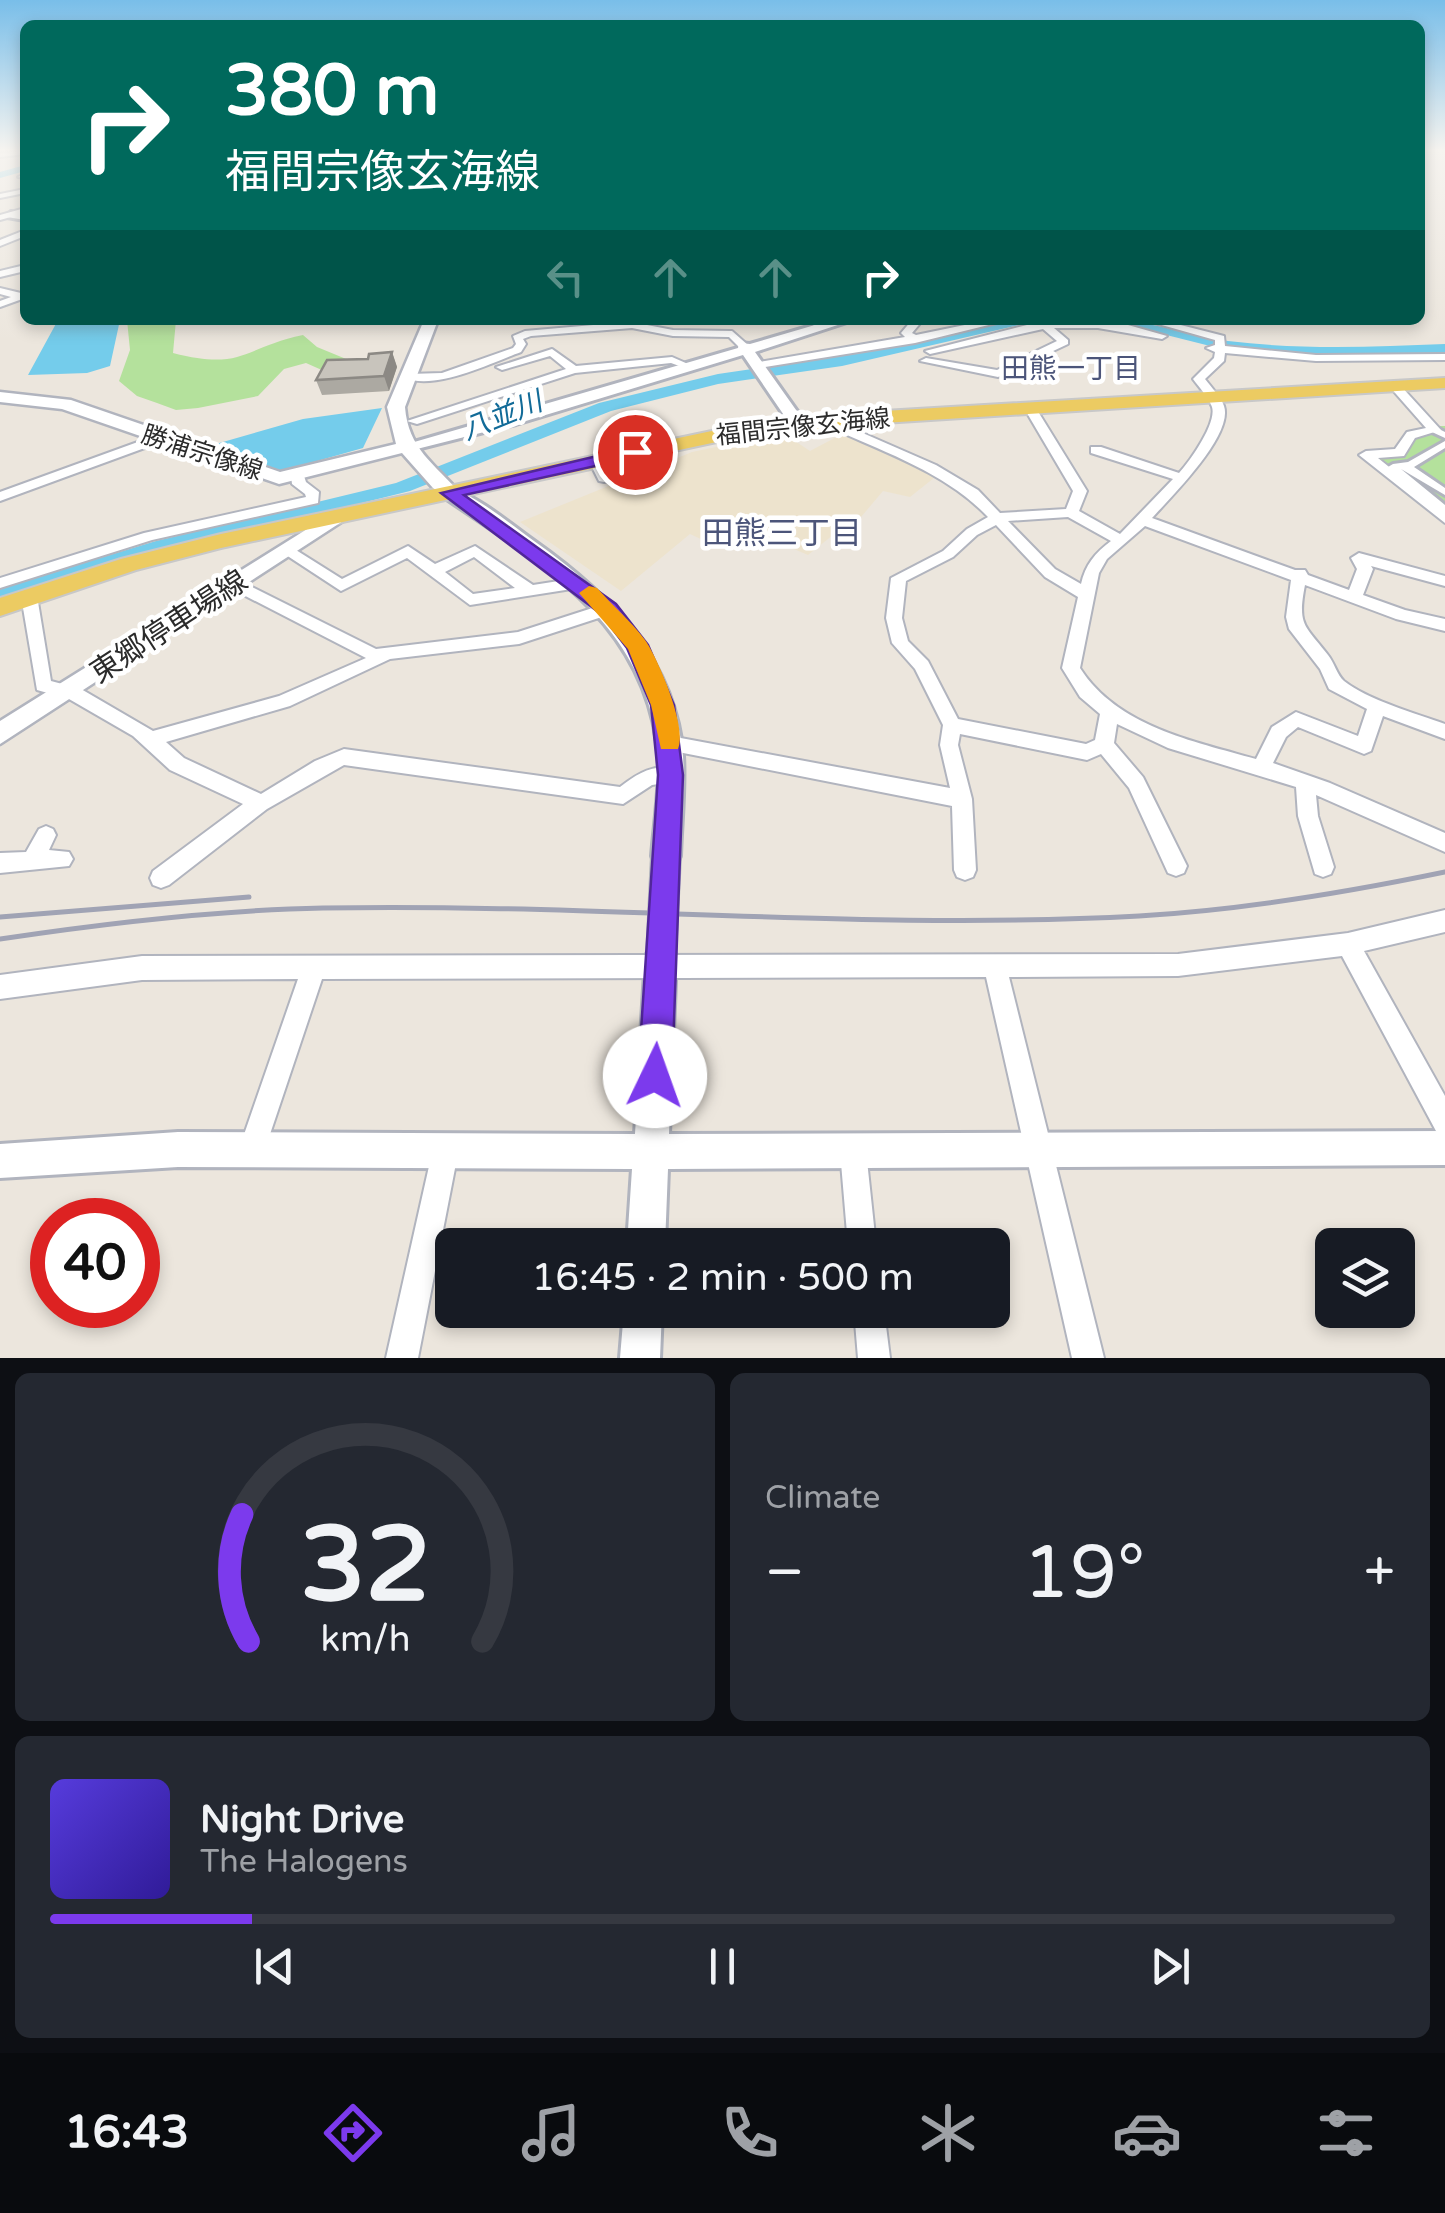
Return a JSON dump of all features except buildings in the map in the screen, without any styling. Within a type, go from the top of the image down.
[{"type":"main road","points":[[429,325],[396,407],[396,423],[405,447],[437,482]]},
{"type":"main road","name":"福間宗像玄海線","points":[[0,607],[154,557],[336,517],[437,482],[600,470],[798,424],[1445,383]]},
{"type":"main road","name":"勝浦宗像線","points":[[0,397],[52,400],[267,475],[298,476],[405,447]]},
{"type":"main road","name":"東郷停車場線","points":[[0,734],[336,517]]},
{"type":"street","points":[[497,363],[517,350],[520,335],[613,325]]},
{"type":"street","points":[[640,325],[674,334],[732,334],[756,361],[798,424]]},
{"type":"street","points":[[732,334],[738,325]]},
{"type":"street","points":[[756,361],[814,325]]},
{"type":"street","points":[[405,447],[756,361],[835,325]]},
{"type":"street","points":[[913,325],[906,333],[915,340]]},
{"type":"street","points":[[405,447],[682,364],[756,361],[915,340],[982,325]]},
{"type":"street","points":[[1038,325],[928,356],[1004,372],[1064,342],[1043,325]]},
{"type":"street","points":[[1111,325],[1221,347],[1329,358],[1445,357]]},
{"type":"street","points":[[1162,325],[1221,347]]},
{"type":"street","points":[[1221,347],[1220,360],[1199,379],[1218,406],[1218,416],[1198,460],[1143,520],[1101,556],[1084,593],[1072,668],[1076,681],[1110,709],[1169,742],[1262,766],[1445,843]]},
{"type":"street","points":[[408,378],[434,378],[552,352],[574,370]]},
{"type":"street","points":[[414,422],[574,370],[672,360],[682,364]]},
{"type":"street","points":[[497,363],[524,386]]},
{"type":"street","points":[[1395,386],[1440,432]]},
{"type":"street","points":[[1030,408],[1080,490],[1071,513]]},
{"type":"street","points":[[840,420],[852,434],[954,480],[1000,517],[1050,573],[1084,593]]},
{"type":"street","points":[[1440,432],[1411,435],[1399,452],[1366,455],[1445,520]]},
{"type":"street","points":[[0,497],[157,439]]},
{"type":"street","points":[[1445,444],[1426,454],[1426,460],[1393,467],[1445,510]]},
{"type":"street","points":[[1096,450],[1180,477]]},
{"type":"street","points":[[1408,464],[1414,475],[1445,492]]},
{"type":"street","points":[[0,581],[149,536],[313,500],[312,492],[299,484],[298,476]]},
{"type":"street","points":[[437,482],[608,609],[637,645],[650,672],[670,744],[670,775],[647,1228]]},
{"type":"street","points":[[965,870],[962,799],[949,744],[952,726],[922,664],[900,642],[894,618],[899,578],[948,554],[972,532],[1000,517],[1071,513],[1118,538]]},
{"type":"street","points":[[1143,520],[1235,556],[1300,574],[1402,615],[1445,625]]},
{"type":"street","points":[[288,550],[341,586],[408,551],[470,600],[578,583]]},
{"type":"street","points":[[434,571],[475,550],[529,590]]},
{"type":"street","points":[[1356,595],[1365,569],[1358,558],[1445,581]]},
{"type":"street","points":[[1300,574],[1292,605],[1303,644],[1329,666],[1335,684],[1376,706],[1445,732]]},
{"type":"street","points":[[236,584],[363,652],[392,655],[519,638],[576,623],[608,609]]},
{"type":"street","points":[[30,596],[43,685],[75,694],[152,740],[176,764],[260,803]]},
{"type":"street","points":[[152,740],[284,700],[392,655]]},
{"type":"street","points":[[1262,766],[1279,732],[1296,719],[1364,746],[1376,706]]},
{"type":"street","points":[[1110,709],[1104,745],[1136,783],[1176,866]]},
{"type":"street","points":[[952,726],[1087,752],[1104,745]]},
{"type":"street","points":[[670,744],[962,799]]},
{"type":"street","points":[[161,878],[260,803],[276,798],[324,762],[344,757],[623,796],[648,777],[670,775]]},
{"type":"street","points":[[1305,782],[1308,816],[1323,867]]},
{"type":"street","points":[[32,861],[46,835]]},
{"type":"street","points":[[0,864],[62,858]]},
{"type":"street","points":[[0,987],[142,968],[661,961],[1178,966],[1348,944],[1445,921]]},
{"type":"street","points":[[1348,944],[1445,1122]]},
{"type":"street","points":[[996,967],[1088,1358]]},
{"type":"street","points":[[252,1149],[314,968]]},
{"type":"street","points":[[0,1161],[61,1153],[252,1149],[445,1153],[1445,1148]]},
{"type":"street","points":[[852,1151],[860,1228]]},
{"type":"street","points":[[402,1358],[445,1153]]},
{"type":"street","points":[[640,1358],[642,1328]]},
{"type":"street","points":[[871,1328],[874,1358]]},
{"type":"shaded area","points":[[846,432],[939,474],[910,497],[883,491],[850,530],[843,527],[808,555],[754,532],[716,535],[705,541],[690,534],[621,591],[520,522],[692,452],[783,433],[810,451]]},
{"type":"green space","points":[[128,325],[176,325],[173,353],[196,358],[229,359],[303,335],[317,347],[351,361],[324,371],[306,363],[284,369],[258,396],[176,410],[137,396],[119,381],[130,350]]},
{"type":"green space","points":[[1436,426],[1445,426],[1445,516],[1372,457],[1401,455],[1410,439]]},
{"type":"water","points":[[55,325],[119,325],[110,366],[87,373],[28,375]]},
{"type":"water","points":[[382,408],[363,448],[289,469],[277,471],[202,448],[303,419]]},
{"type":"waterway","name":"八並川","points":[[0,596],[163,546],[403,487],[605,407],[718,379],[842,361],[1011,325]]},
{"type":"waterway","name":"八並川","points":[[1136,325],[1226,345],[1318,353],[1445,349]]},
{"type":"railway","points":[[0,939],[161,918],[323,908],[527,909],[833,919],[1139,916],[1293,900],[1445,872]]},
{"type":"railway","points":[[0,917],[249,897]]},
{"type":"slow traffic","points":[[589,593],[622,624],[637,645],[662,705],[669,742]]},
{"type":"district","name":"田熊一丁目","points":[[1071,369]]},
{"type":"district","name":"田熊三丁目","points":[[782,534]]},
{"type":"route","points":[[635,452],[450,493],[578,583],[608,609],[637,645],[662,705],[670,744],[670,775],[655,1076]]}]
